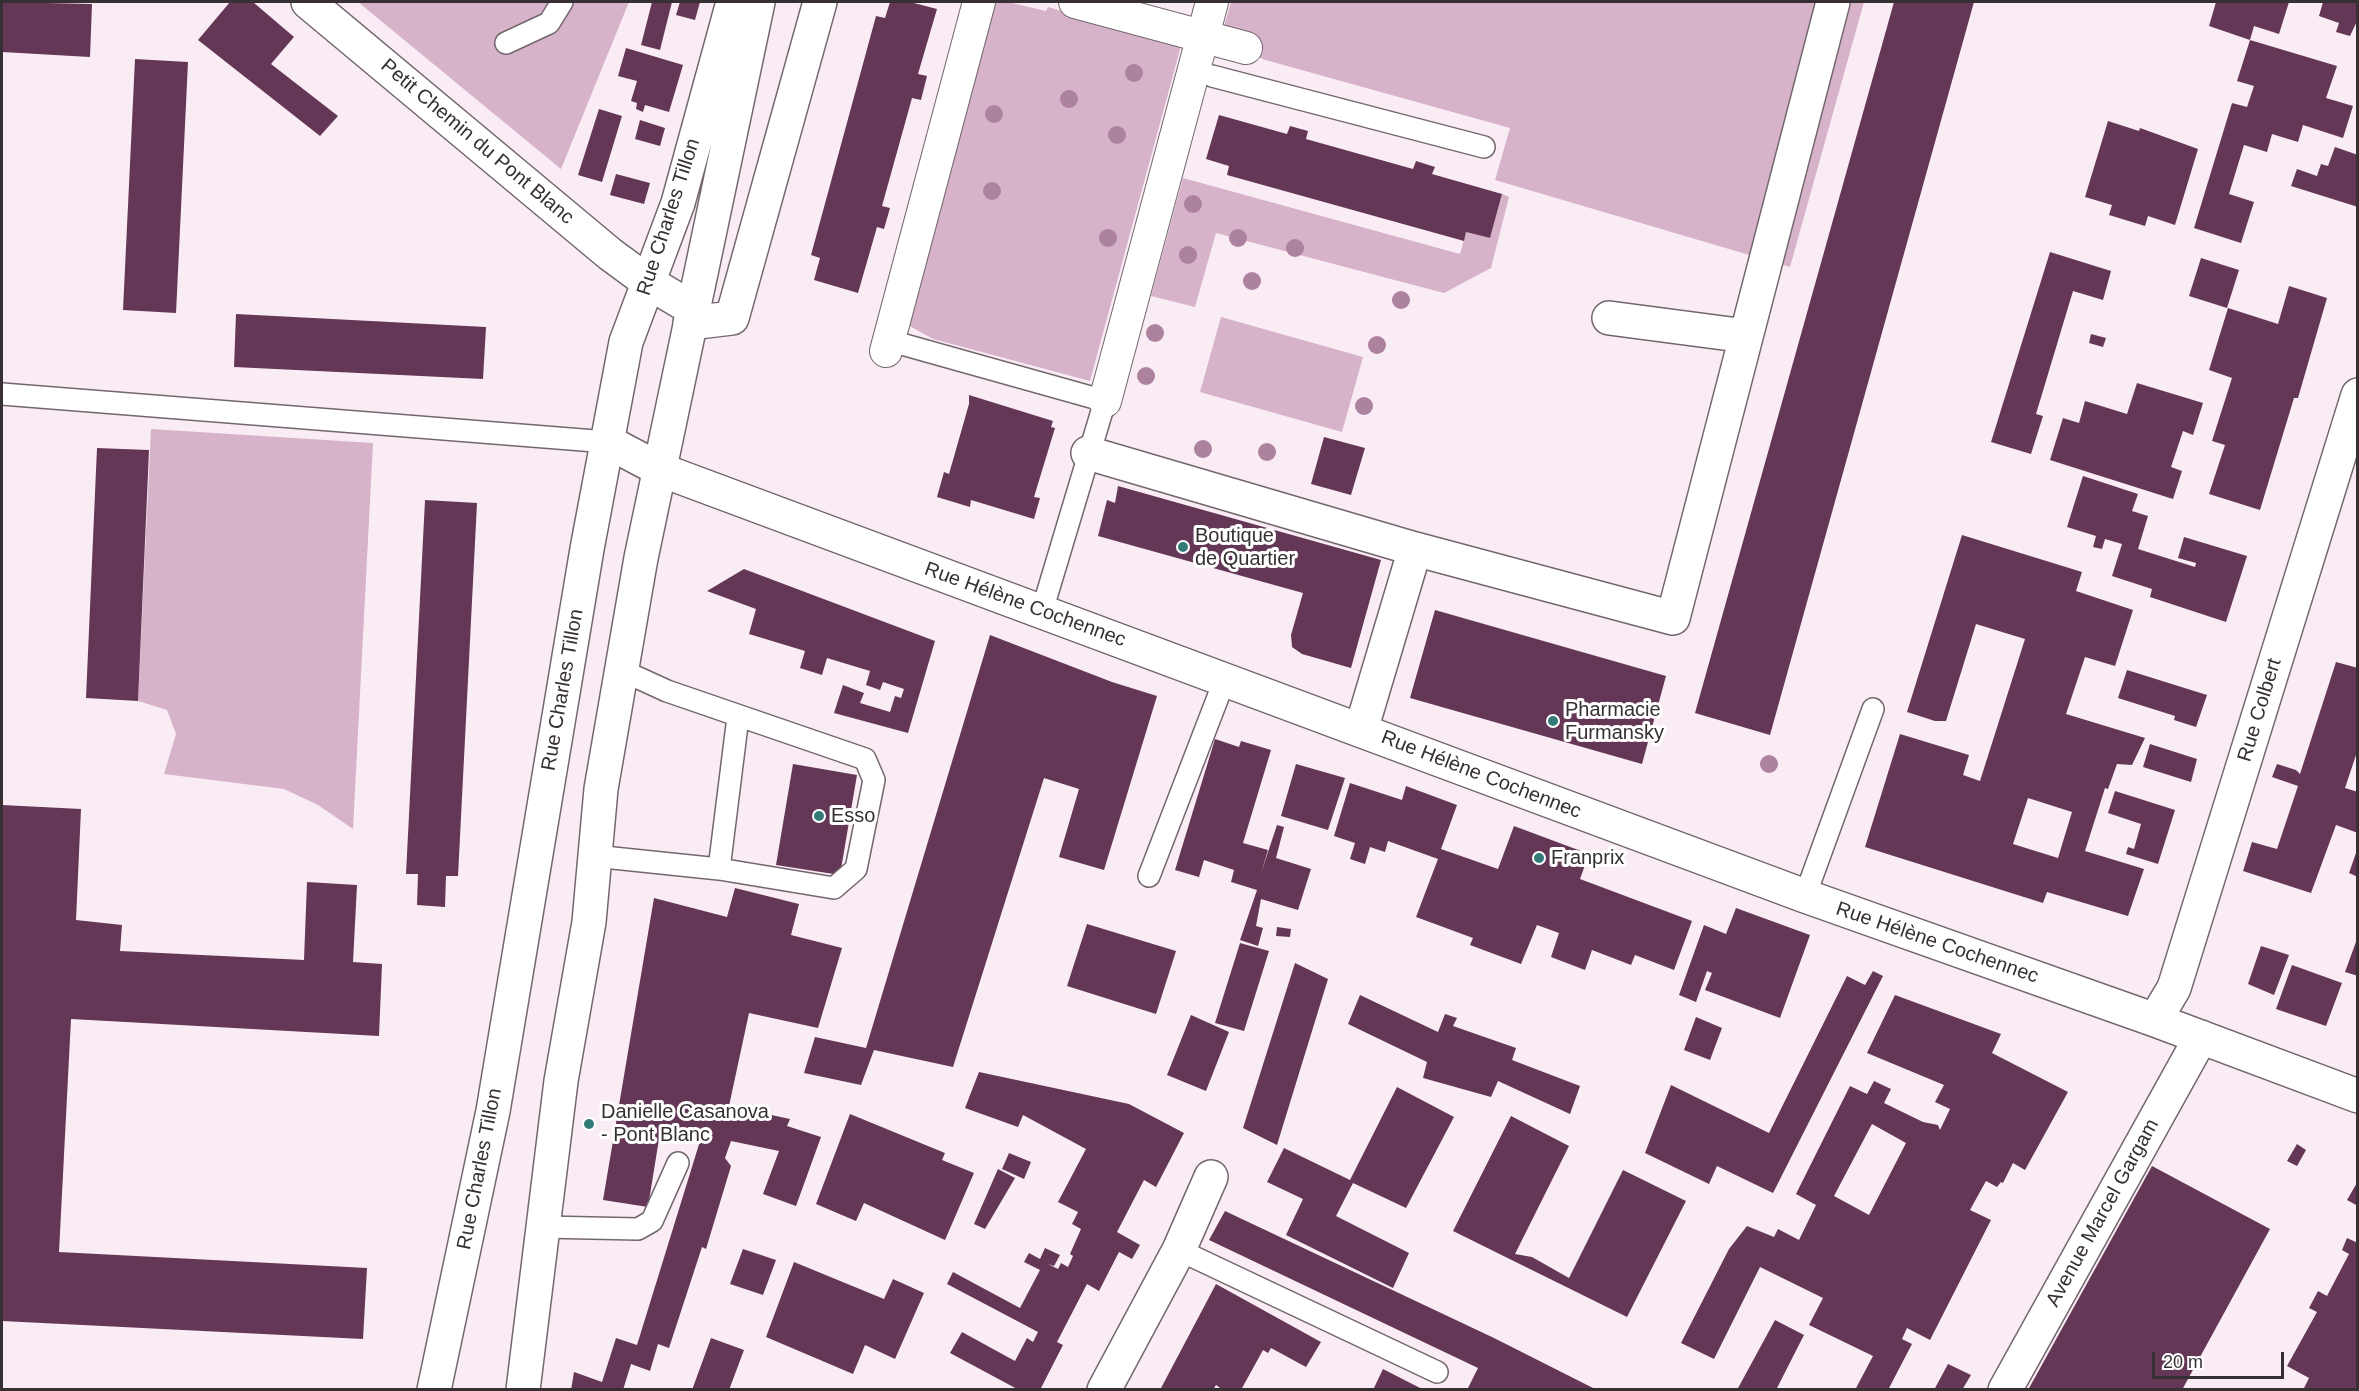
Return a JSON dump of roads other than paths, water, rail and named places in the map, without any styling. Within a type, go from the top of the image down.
[{"type":"street","name":"Petit Chemin du Pont Blanc","points":[[309,2],[610,254],[691,316]]},
{"type":"street","name":"Rue Charles Tillon","points":[[434,1389],[493,1111],[587,549],[626,342],[678,202],[734,2]]},
{"type":"street","name":"Rue Charles Tillon","points":[[524,1389],[561,1081],[589,922],[601,789],[621,670],[641,558],[758,2]]},
{"type":"street","points":[[691,316],[732,318],[820,2]]},
{"type":"street","points":[[892,347],[979,2]]},
{"type":"street","points":[[1075,2],[1201,38],[1246,48]]},
{"type":"street","points":[[1105,400],[1212,2]]},
{"type":"street","points":[[1088,453],[1415,549],[1673,618],[1833,2]]},
{"type":"street","points":[[1609,318],[1746,336]]},
{"type":"street","name":"Rue Colbert","points":[[2155,1020],[2174,988],[2358,395]]},
{"type":"street","name":"Rue Hélène Cochennec","points":[[608,442],[661,470],[1805,896],[2155,1020],[2358,1096]]},
{"type":"street","points":[[1361,730],[1415,549]]},
{"type":"street","name":"Avenue Marcel Gargam","points":[[2005,1389],[2201,1037]]},
{"type":"street","points":[[1104,1389],[1179,1250],[1211,1177]]},
{"type":"lane","points":[[506,43],[549,23],[562,2]]},
{"type":"lane","points":[[1212,76],[1484,147]]},
{"type":"lane","points":[[892,347],[1105,400],[1042,611]]},
{"type":"lane","points":[[2,394],[608,442]]},
{"type":"lane","points":[[594,856],[719,868],[834,888],[856,868],[874,780],[865,759],[738,717],[667,691],[621,670]]},
{"type":"lane","points":[[1149,876],[1225,679]]},
{"type":"lane","points":[[1805,896],[1873,709]]},
{"type":"lane","points":[[719,868],[738,717]]},
{"type":"lane","points":[[543,1227],[638,1229],[652,1221],[678,1163]]},
{"type":"lane","points":[[1179,1250],[1437,1372]]},
{"type":"place","name":"Boutique de Quartier","points":[[1183,547]]},
{"type":"place","name":"Pharmacie Furmansky","points":[[1553,721]]},
{"type":"place","name":"Esso","points":[[819,816]]},
{"type":"place","name":"Franprix","points":[[1539,858]]},
{"type":"place","name":"Danielle Casanova - Pont Blanc","points":[[589,1124]]}]
